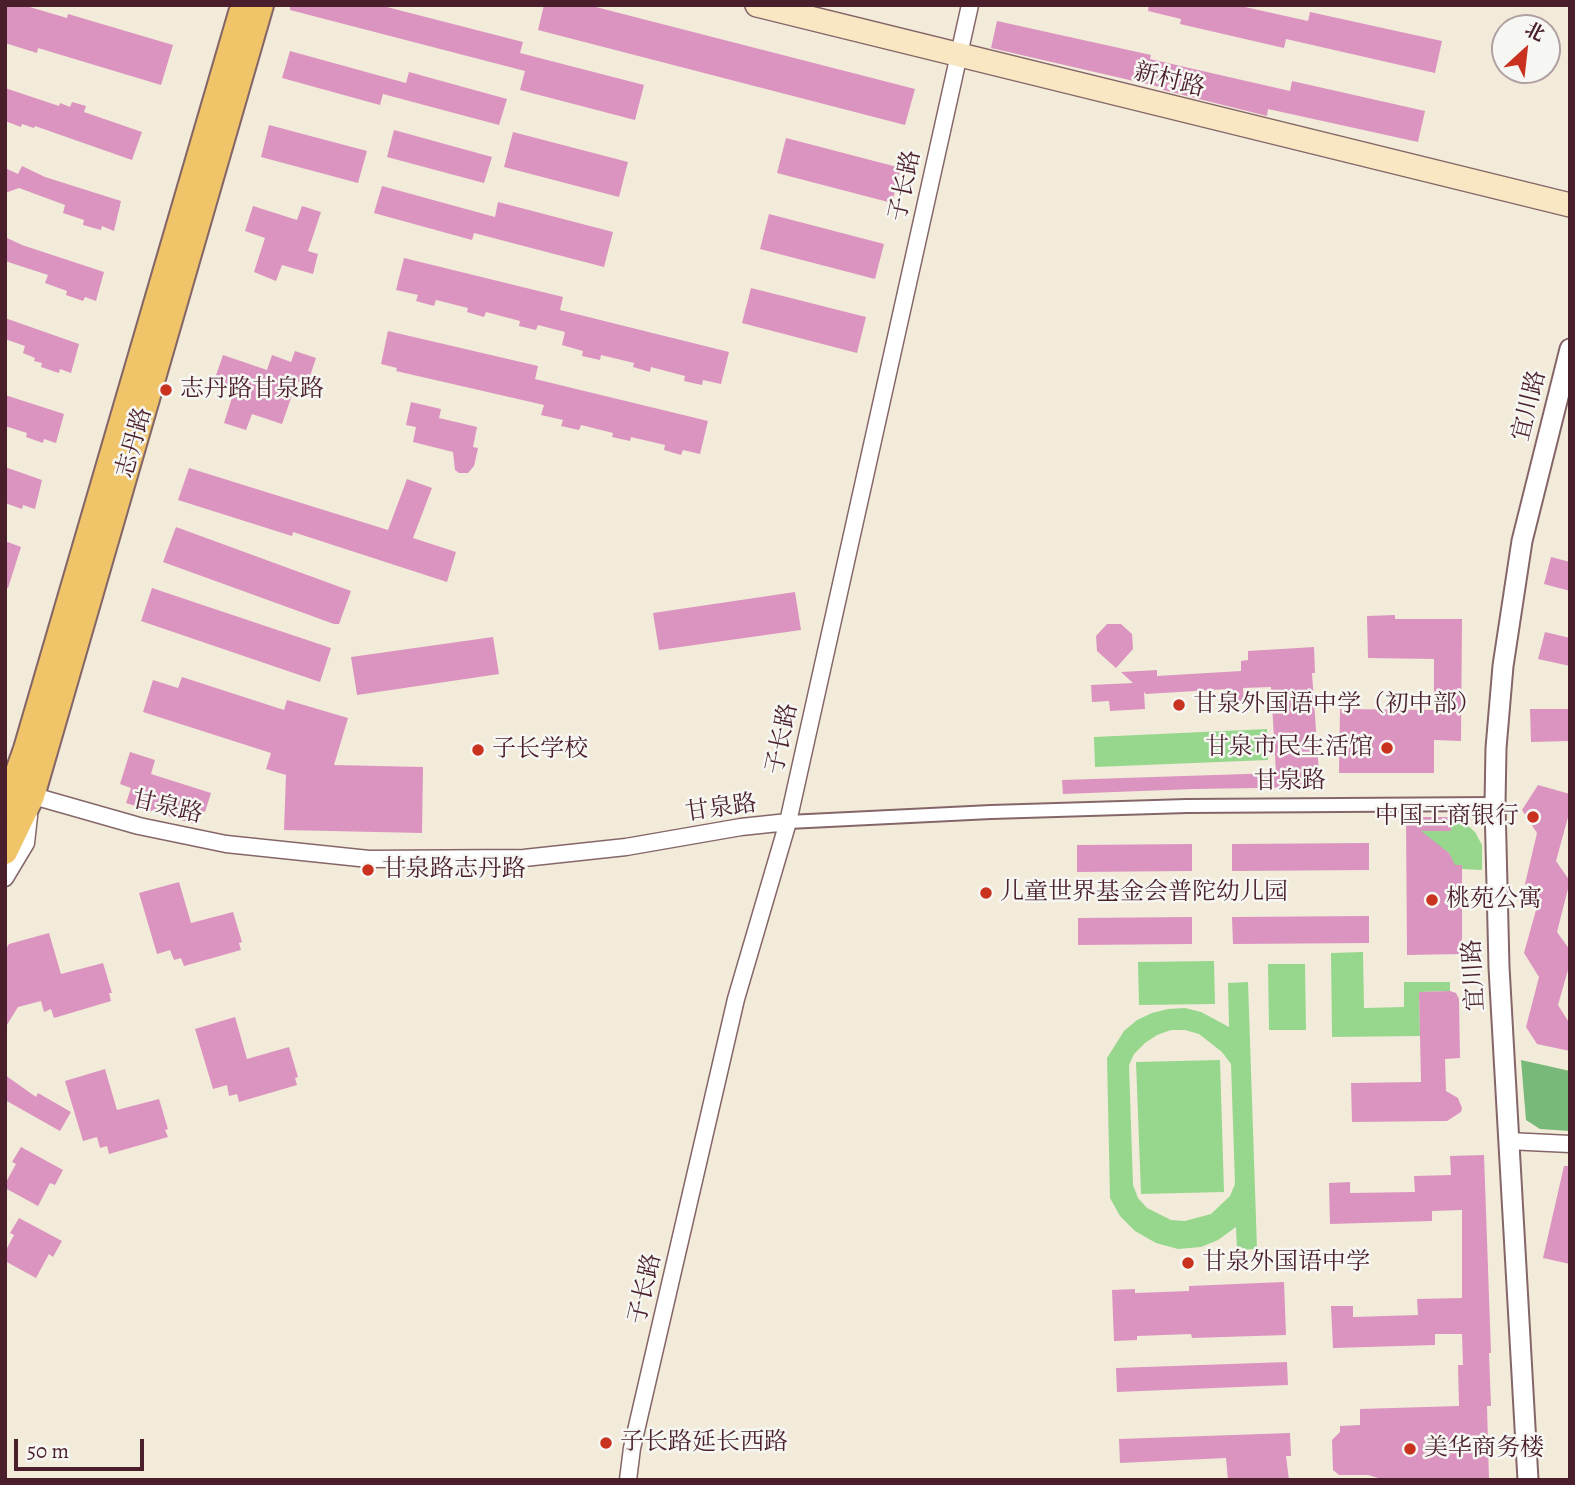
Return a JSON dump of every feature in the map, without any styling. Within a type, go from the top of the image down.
[{"type":"main road","name":"志丹路","points":[[12,796],[243,5]]},
{"type":"main road","name":"志丹路","points":[[12,796],[261,5]]},
{"type":"main road","name":"新村路","points":[[757,5],[1570,205]]},
{"type":"main road","points":[[5,852],[12,796]]},
{"type":"street","name":"子长路","points":[[628,1480],[632,1448],[736,999],[788,822],[970,5]]},
{"type":"street","name":"宜川路","points":[[1528,1480],[1499,967],[1496,748],[1511,604],[1522,541],[1570,349]]},
{"type":"street","name":"甘泉路","points":[[12,796],[226,844],[369,859],[430,861],[524,858],[626,847],[741,827],[788,822],[1160,807],[1495,804]]},
{"type":"street","name":"志丹路","points":[[5,877],[26,843],[12,796]]},
{"type":"street","points":[[1508,1141],[1570,1144]]},
{"type":"green space","points":[[1267,729],[1268,760],[1095,767],[1094,737]]},
{"type":"green space","points":[[1451,817],[1465,823],[1475,832],[1482,845],[1482,870],[1462,869],[1462,865],[1453,865],[1449,853],[1407,831]]},
{"type":"green space","points":[[1363,952],[1364,1008],[1404,1007],[1404,982],[1450,982],[1450,991],[1419,992],[1420,1036],[1332,1037],[1331,953]]},
{"type":"green space","points":[[1214,961],[1215,1004],[1139,1005],[1138,962]]},
{"type":"green space","points":[[1268,964],[1305,964],[1306,1030],[1269,1030]]},
{"type":"green space","points":[[1248,982],[1257,1249],[1237,1250],[1236,1227],[1218,1240],[1201,1247],[1178,1249],[1156,1243],[1135,1231],[1120,1216],[1110,1198],[1107,1058],[1124,1031],[1137,1020],[1152,1013],[1185,1008],[1201,1012],[1229,1027],[1228,983]],"holes":[[[1171,1030],[1199,1034],[1222,1052],[1231,1064],[1235,1184],[1230,1196],[1211,1214],[1185,1221],[1171,1220],[1147,1208],[1138,1198],[1133,1185],[1129,1065],[1134,1054],[1157,1035]]]},
{"type":"green space","points":[[1220,1060],[1224,1192],[1141,1194],[1136,1062]]},
{"type":"green space","points":[[1521,1060],[1570,1071],[1570,1131],[1540,1129],[1526,1120]]},
{"type":"building","points":[[5,5],[23,5],[67,18],[68,14],[173,45],[161,85],[38,48],[37,53],[5,43]]},
{"type":"building","points":[[290,5],[379,5],[523,42],[520,53],[644,85],[635,120],[520,90],[525,71],[290,10]]},
{"type":"building","points":[[544,5],[588,5],[915,89],[905,125],[538,30]]},
{"type":"building","points":[[1149,5],[1236,5],[1308,21],[1310,12],[1442,41],[1435,73],[1286,39],[1284,48],[1180,24],[1181,19],[1148,11]]},
{"type":"building","points":[[997,21],[1151,55],[1150,59],[1290,91],[1292,81],[1425,111],[1418,142],[1268,109],[1267,116],[1163,90],[1164,88],[991,48]]},
{"type":"building","points":[[290,51],[406,83],[409,72],[507,99],[499,125],[383,94],[380,105],[282,78]]},
{"type":"building","points":[[5,88],[59,106],[60,103],[70,107],[72,102],[86,106],[84,112],[142,132],[132,160],[35,126],[34,128],[22,124],[21,127],[5,121]]},
{"type":"building","points":[[269,125],[367,151],[358,183],[261,157]]},
{"type":"building","points":[[394,130],[492,157],[484,183],[387,157]]},
{"type":"building","points":[[513,132],[628,162],[619,197],[504,167]]},
{"type":"building","points":[[786,138],[901,168],[892,203],[777,173]]},
{"type":"building","points":[[22,166],[45,177],[121,201],[114,231],[102,226],[101,230],[83,225],[84,220],[63,213],[65,205],[19,188],[5,193],[5,168],[18,174]]},
{"type":"building","points":[[382,186],[495,217],[498,202],[613,232],[604,267],[474,233],[472,240],[374,213]]},
{"type":"building","points":[[253,206],[297,220],[302,206],[321,212],[308,251],[318,254],[313,274],[282,265],[276,281],[254,272],[265,238],[245,231]]},
{"type":"building","points":[[769,214],[884,244],[875,279],[760,249]]},
{"type":"building","points":[[5,237],[104,272],[96,301],[85,297],[83,301],[66,295],[67,291],[45,283],[48,275],[5,261]]},
{"type":"building","points":[[404,258],[563,297],[560,310],[729,352],[721,384],[703,380],[702,385],[684,381],[685,376],[651,367],[650,372],[633,367],[634,363],[601,355],[600,360],[582,356],[583,351],[562,345],[565,332],[538,325],[536,330],[519,326],[520,321],[486,312],[484,317],[467,312],[468,308],[436,300],[434,306],[416,301],[418,295],[396,290]]},
{"type":"building","points":[[751,288],[866,317],[857,353],[742,323]]},
{"type":"building","points":[[5,318],[79,344],[71,373],[60,369],[59,373],[41,367],[42,363],[23,353],[25,346],[5,339]]},
{"type":"building","points":[[388,331],[538,366],[535,379],[708,421],[700,454],[683,450],[681,455],[664,450],[665,445],[631,437],[630,441],[612,437],[613,433],[581,425],[579,430],[561,426],[563,420],[541,415],[544,405],[396,371],[397,368],[381,364]]},
{"type":"building","points":[[295,351],[316,358],[307,385],[297,381],[282,424],[252,414],[246,430],[224,423],[235,388],[214,381],[223,355],[267,370],[272,355],[291,362]]},
{"type":"building","points":[[5,395],[64,414],[56,443],[44,439],[43,443],[26,437],[27,433],[5,426]]},
{"type":"building","points":[[411,402],[441,409],[439,418],[477,427],[473,447],[478,448],[474,466],[468,473],[455,470],[453,452],[413,442],[416,427],[406,425]]},
{"type":"building","points":[[5,467],[42,480],[35,509],[23,505],[22,509],[5,503]]},
{"type":"building","points":[[189,468],[388,530],[407,479],[432,488],[413,538],[456,552],[447,582],[293,532],[292,536],[178,500]]},
{"type":"building","points":[[176,527],[351,591],[339,624],[163,562]]},
{"type":"building","points":[[5,541],[21,547],[8,588],[5,587]]},
{"type":"building","points":[[1551,557],[1570,562],[1570,591],[1544,584]]},
{"type":"building","points":[[152,588],[331,648],[320,682],[141,621]]},
{"type":"building","points":[[795,592],[801,630],[659,650],[653,613]]},
{"type":"building","points":[[1395,615],[1395,619],[1462,619],[1461,741],[1434,740],[1434,773],[1339,773],[1340,709],[1434,710],[1434,659],[1368,658],[1367,616]]},
{"type":"building","points":[[1107,624],[1121,624],[1132,634],[1133,649],[1116,668],[1097,651],[1096,636]]},
{"type":"building","points":[[1545,632],[1570,638],[1570,666],[1538,659]]},
{"type":"building","points":[[493,637],[499,674],[357,695],[351,657]]},
{"type":"building","points":[[1314,647],[1315,673],[1312,673],[1320,787],[1063,794],[1062,780],[1276,773],[1271,687],[1243,688],[1244,703],[1229,704],[1228,689],[1144,692],[1145,709],[1110,711],[1109,701],[1092,702],[1091,685],[1133,683],[1121,672],[1157,670],[1157,676],[1241,671],[1241,661],[1248,660],[1248,651]]},
{"type":"building","points":[[182,677],[284,710],[287,700],[348,718],[334,765],[423,767],[422,833],[284,830],[286,775],[266,769],[271,753],[143,712],[153,680],[178,688]]},
{"type":"building","points":[[1530,709],[1570,709],[1570,741],[1531,742]]},
{"type":"building","points":[[130,752],[155,760],[151,774],[211,793],[205,812],[199,810],[194,824],[126,803],[131,788],[120,784]]},
{"type":"building","points":[[1538,785],[1570,794],[1570,810],[1556,861],[1570,881],[1557,932],[1570,950],[1570,963],[1558,1005],[1570,1024],[1570,1051],[1537,1044],[1526,1027],[1539,977],[1524,953],[1538,903],[1525,884],[1537,833],[1522,810]]},
{"type":"building","name":"桃苑公寓","points":[[1406,817],[1451,817],[1451,831],[1421,831],[1449,853],[1455,865],[1462,865],[1462,954],[1407,955]]},
{"type":"building","points":[[1369,843],[1369,870],[1232,871],[1232,844]]},
{"type":"building","points":[[1192,844],[1192,871],[1077,872],[1077,845]]},
{"type":"building","points":[[179,882],[191,923],[233,912],[242,942],[239,943],[241,950],[184,966],[181,958],[174,960],[170,950],[157,954],[139,893]]},
{"type":"building","points":[[1369,916],[1369,943],[1233,944],[1232,917]]},
{"type":"building","points":[[1192,917],[1192,944],[1078,945],[1078,918]]},
{"type":"building","points":[[49,933],[61,974],[103,963],[112,993],[109,993],[111,1001],[54,1018],[51,1009],[44,1012],[41,1001],[18,1007],[5,1028],[5,951],[9,944]]},
{"type":"building","points":[[1419,992],[1456,993],[1459,999],[1460,1058],[1445,1059],[1446,1091],[1458,1098],[1461,1112],[1447,1121],[1352,1122],[1351,1083],[1421,1082]]},
{"type":"building","points":[[235,1017],[247,1059],[289,1047],[298,1077],[295,1078],[297,1085],[239,1102],[237,1094],[229,1096],[227,1085],[213,1089],[195,1029]]},
{"type":"building","points":[[105,1069],[117,1110],[159,1099],[168,1137],[109,1154],[107,1146],[100,1148],[97,1137],[83,1141],[65,1081]]},
{"type":"building","points":[[5,1075],[36,1097],[38,1093],[71,1112],[60,1131],[5,1100]]},
{"type":"building","points":[[21,1147],[63,1170],[55,1185],[50,1183],[38,1206],[5,1188],[16,1164],[12,1162]]},
{"type":"building","points":[[1484,1155],[1491,1353],[1491,1406],[1487,1406],[1489,1480],[1385,1480],[1368,1475],[1339,1475],[1333,1470],[1332,1440],[1340,1432],[1340,1426],[1360,1425],[1360,1409],[1459,1406],[1458,1365],[1463,1365],[1462,1334],[1435,1334],[1435,1345],[1333,1348],[1331,1306],[1353,1306],[1353,1317],[1418,1315],[1417,1299],[1462,1298],[1462,1210],[1432,1211],[1432,1221],[1330,1224],[1329,1183],[1350,1182],[1350,1193],[1415,1192],[1414,1176],[1451,1175],[1450,1156]]},
{"type":"building","points":[[1564,1166],[1570,1166],[1570,1264],[1543,1258]]},
{"type":"building","points":[[19,1218],[62,1241],[53,1257],[49,1254],[36,1278],[5,1261],[5,1252],[14,1235],[10,1233]]},
{"type":"building","points":[[1284,1282],[1286,1335],[1192,1338],[1191,1334],[1137,1336],[1137,1340],[1114,1341],[1112,1290],[1135,1289],[1135,1293],[1189,1291],[1189,1286]]},
{"type":"building","points":[[1287,1362],[1288,1385],[1117,1392],[1116,1368]]},
{"type":"building","points":[[1290,1433],[1291,1456],[1286,1456],[1289,1480],[1228,1480],[1226,1458],[1120,1463],[1119,1439]]},
{"type":"place","name":"志丹路甘泉路","points":[[166,390]]},
{"type":"place","name":"甘泉外国语中学（初中部）","points":[[1179,705]]},
{"type":"place","name":"甘泉市民生活馆","points":[[1387,748]]},
{"type":"place","name":"子长学校","points":[[478,750]]},
{"type":"place","name":"中国工商银行","points":[[1533,817]]},
{"type":"place","name":"甘泉路志丹路","points":[[368,870]]},
{"type":"place","name":"儿童世界基金会普陀幼儿园","points":[[986,893]]},
{"type":"place","name":"桃苑公寓","points":[[1432,900]]},
{"type":"place","name":"甘泉外国语中学","points":[[1188,1263]]},
{"type":"place","name":"子长路延长西路","points":[[606,1443]]},
{"type":"place","name":"美华商务楼","points":[[1410,1449]]}]
